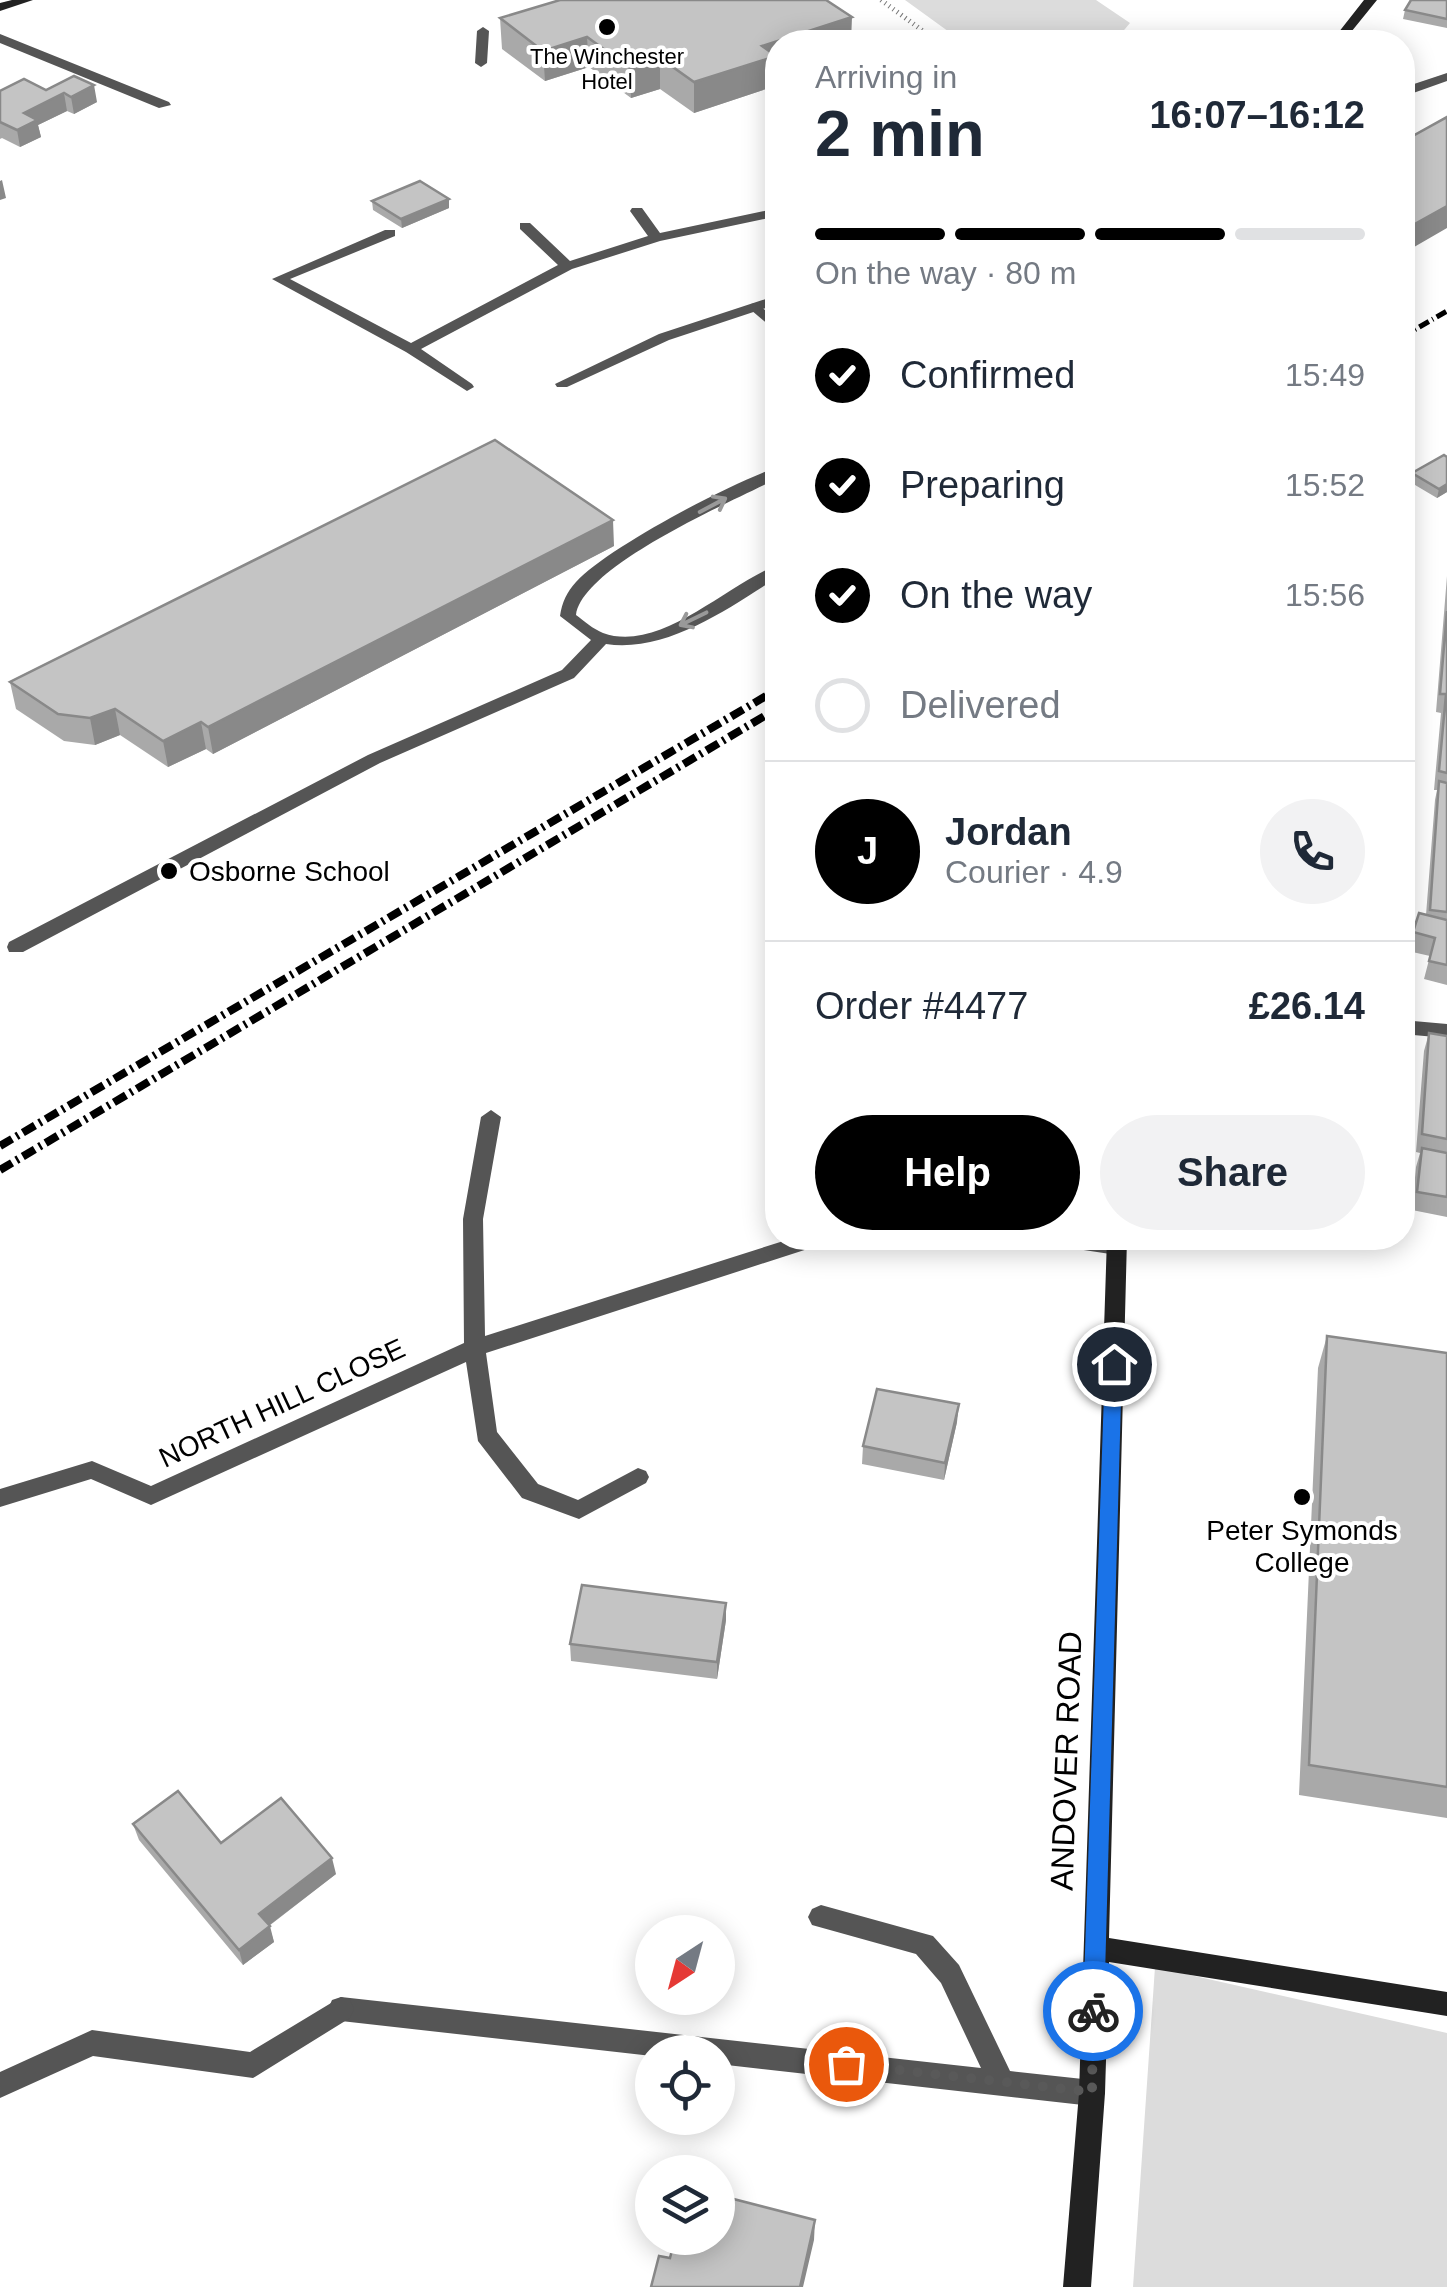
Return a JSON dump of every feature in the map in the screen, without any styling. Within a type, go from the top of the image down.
[{"type":"main road","points":[[0,7],[24,0]]},
{"type":"main road","points":[[1347,30],[1371,0]]},
{"type":"main road","name":"ANDOVER ROAD","points":[[1078,2287],[1092,2092],[1117,1250]]},
{"type":"main road","points":[[1095,1948],[1447,2004]]},
{"type":"street","points":[[481,63],[483,31]]},
{"type":"street","points":[[0,38],[164,105]]},
{"type":"street","points":[[1415,89],[1447,77]]},
{"type":"street","points":[[637,210],[658,238]]},
{"type":"street","points":[[411,348],[567,266],[658,238],[765,215]]},
{"type":"street","points":[[524,226],[567,266]]},
{"type":"street","points":[[390,233],[280,279],[411,348],[468,387]]},
{"type":"street","points":[[562,384],[664,338],[765,304]]},
{"type":"street","points":[[756,307],[765,316]]},
{"type":"street","points":[[765,479],[646,541],[597,572],[571,598],[568,616],[602,639],[627,640],[684,624],[765,577]]},
{"type":"street","points":[[16,947],[374,759],[568,674],[602,639]]},
{"type":"street","points":[[1415,1027],[1447,1031]]},
{"type":"street","points":[[491,1116],[473,1219],[475,1348],[486,1434],[530,1491],[579,1510],[638,1477]]},
{"type":"street","name":"NORTH HILL CLOSE","points":[[0,1498],[92,1470],[150,1496],[475,1348],[779,1250]]},
{"type":"street","points":[[821,1918],[924,1944],[950,1974],[1002,2080]]},
{"type":"street","points":[[0,2086],[92,2043],[253,2065],[342,2009],[1092,2092]]},
{"type":"path","points":[[881,0],[922,30]]},
{"type":"shaded area","points":[[905,0],[1096,0],[1130,23],[1124,30],[946,30]]},
{"type":"shaded area","points":[[1155,1967],[1447,2033],[1447,2287],[1133,2287]]},
{"type":"building","points":[[560,0],[826,0],[852,17],[812,30],[765,30],[765,59],[694,82],[660,58],[630,68],[587,37],[543,51],[500,18]]},
{"type":"building","points":[[1411,0],[1447,0],[1447,19],[1405,10]]},
{"type":"building","points":[[74,76],[94,85],[71,97],[64,93],[24,113],[37,120],[17,130],[0,122],[0,91],[24,79],[46,90]]},
{"type":"building","points":[[1447,117],[1447,206],[1415,224],[1415,135]]},
{"type":"building","points":[[420,181],[449,199],[401,219],[372,201]]},
{"type":"building","points":[[495,440],[613,520],[208,727],[201,722],[163,741],[115,709],[90,718],[58,714],[10,682]]},
{"type":"building","points":[[1444,455],[1447,457],[1447,484],[1439,489],[1415,471]]},
{"type":"building","points":[[1447,611],[1447,773],[1439,771],[1446,694],[1440,694]]},
{"type":"building","points":[[1439,781],[1447,783],[1447,912],[1430,910]]},
{"type":"building","points":[[1419,913],[1447,920],[1447,965],[1429,961],[1435,938],[1415,933]]},
{"type":"building","points":[[1429,1033],[1447,1036],[1447,1139],[1422,1134]]},
{"type":"building","points":[[1422,1148],[1447,1153],[1447,1197],[1417,1192]]},
{"type":"building","points":[[1327,1336],[1447,1353],[1447,1787],[1309,1765]]},
{"type":"building","points":[[877,1389],[959,1404],[945,1463],[863,1446]]},
{"type":"building","points":[[582,1585],[726,1603],[717,1662],[570,1644]]},
{"type":"building","points":[[178,1791],[221,1843],[281,1798],[332,1858],[259,1914],[270,1926],[239,1950],[133,1824]]},
{"type":"building","points":[[735,2199],[815,2220],[800,2287],[651,2287],[659,2256],[735,2255]]},
{"type":"railway","points":[[1415,329],[1447,311]]},
{"type":"railway","points":[[0,1146],[765,697]]},
{"type":"railway","points":[[0,1170],[765,716]]},
{"type":"way so far","points":[[846,2064],[1092,2092],[1093,2011]]},
{"type":"place","name":"The Winchester Hotel","points":[[607,27]]},
{"type":"place","name":"Osborne School","points":[[169,871]]},
{"type":"place","name":"Peter Symonds College","points":[[1302,1497]]},
{"type":"route","points":[[1093,2011],[1114,1364]]}]
